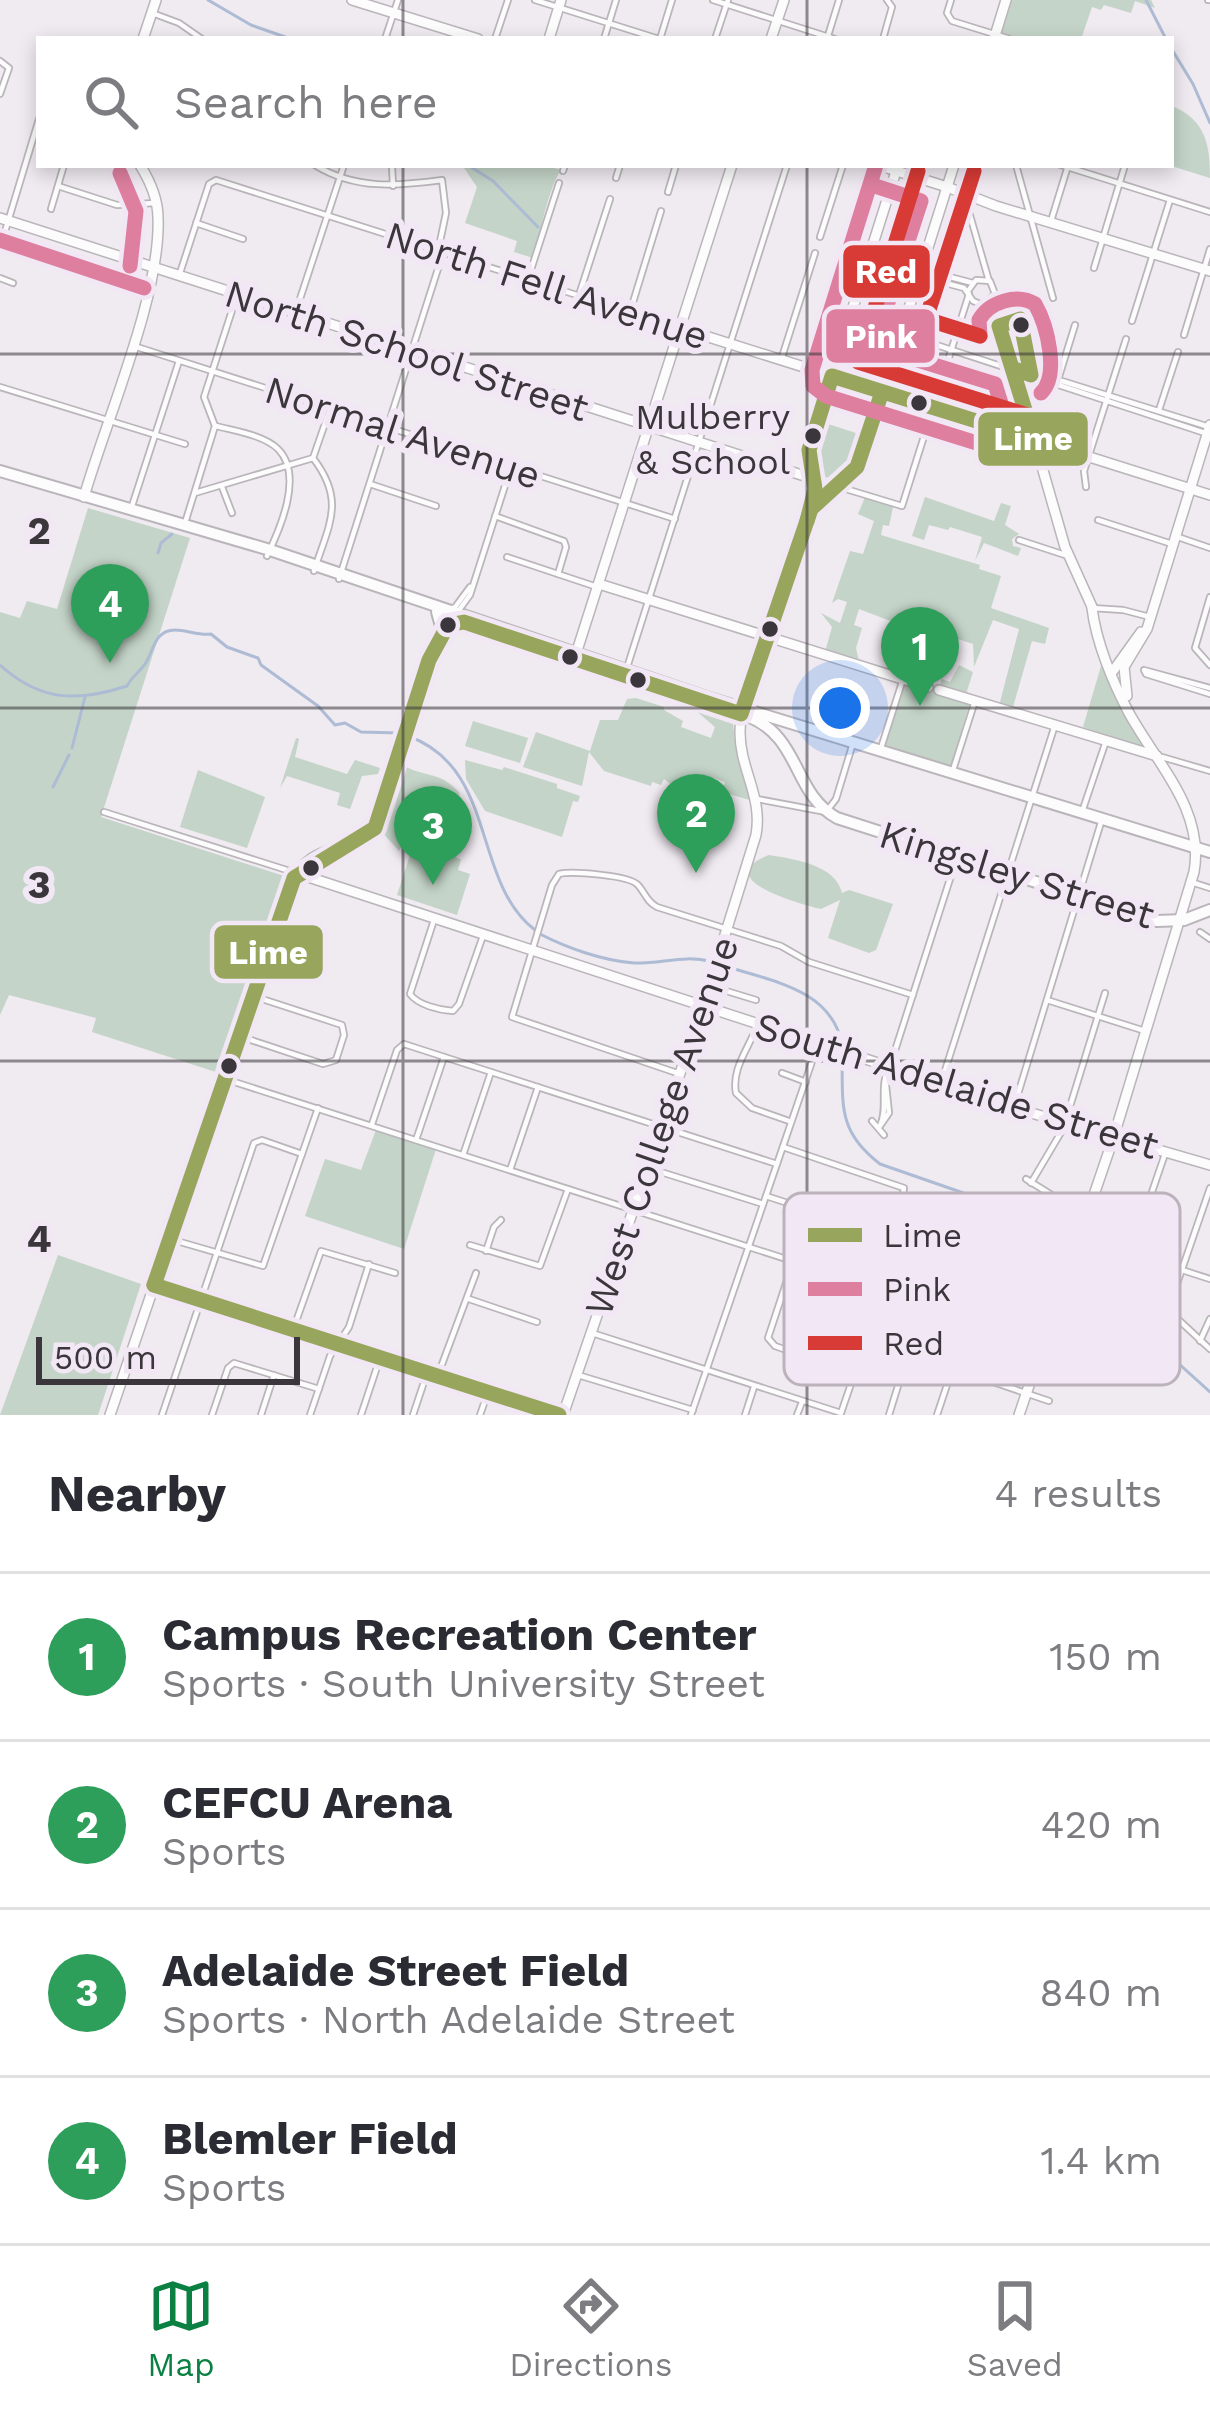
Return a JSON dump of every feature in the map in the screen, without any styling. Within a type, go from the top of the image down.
[{"type":"main road","points":[[144,36],[155,0]]},
{"type":"main road","points":[[352,0],[468,36]]},
{"type":"main road","points":[[772,36],[784,0]]},
{"type":"main road","points":[[995,36],[1006,0]]},
{"type":"main road","points":[[550,36],[560,4]]},
{"type":"main road","points":[[84,497],[151,268],[158,223],[145,168]]},
{"type":"main road","points":[[575,658],[731,168]]},
{"type":"main road","points":[[812,509],[809,450],[897,168],[1207,270]]},
{"type":"main road","name":"West College Avenue","points":[[561,1415],[704,1005],[756,835],[757,799],[741,751],[742,711],[812,509],[859,464],[953,168]]},
{"type":"main road","points":[[946,187],[971,202],[1029,214]]},
{"type":"main road","name":"North School Street","points":[[4,219],[814,479]]},
{"type":"main road","name":"North Fell Avenue","points":[[680,328],[1210,495]]},
{"type":"main road","points":[[1127,696],[1125,663],[1144,635],[1209,429]]},
{"type":"main road","points":[[1034,439],[1069,556],[1110,651],[1113,669],[1158,757]]},
{"type":"main road","points":[[0,471],[269,553],[742,711],[1200,845]]},
{"type":"main road","points":[[84,497],[92,504],[269,553]]},
{"type":"main road","points":[[598,586],[1158,757]]},
{"type":"main road","points":[[1092,608],[1113,669],[1147,741],[1194,812],[1200,845],[1193,883],[1094,1193]]},
{"type":"main road","points":[[110,1415],[296,873],[308,858],[375,816],[426,656],[453,614]]},
{"type":"main road","points":[[296,873],[358,843],[375,828],[429,660],[453,614]]},
{"type":"main road","points":[[1113,669],[1150,616]]},
{"type":"main road","points":[[1110,651],[1122,654]]},
{"type":"main road","name":"Kingsley Street","points":[[742,711],[779,735],[811,805],[845,821],[1177,924],[1210,910]]},
{"type":"main road","points":[[1138,751],[1147,741]]},
{"type":"main road","points":[[310,863],[311,878]]},
{"type":"main road","name":"South Adelaide Street","points":[[296,873],[1113,1139],[1210,1165]]},
{"type":"main road","points":[[154,1285],[561,1415]]},
{"type":"main road","points":[[1019,1415],[1030,1385]]},
{"type":"street","points":[[386,36],[398,0]]},
{"type":"street","points":[[496,36],[508,0]]},
{"type":"street","points":[[535,0],[560,4],[650,36]]},
{"type":"street","points":[[605,36],[616,0]]},
{"type":"street","points":[[660,36],[672,0]]},
{"type":"street","points":[[713,0],[824,36]]},
{"type":"street","points":[[830,36],[839,0]]},
{"type":"street","points":[[951,0],[948,17],[993,36]]},
{"type":"street","points":[[717,36],[727,2]]},
{"type":"street","points":[[883,36],[889,2]]},
{"type":"street","points":[[152,13],[198,36]]},
{"type":"street","points":[[0,61],[8,65],[0,94]]},
{"type":"street","points":[[0,248],[4,219],[36,127]]},
{"type":"street","points":[[51,209],[63,168]]},
{"type":"street","points":[[322,168],[393,187],[444,182],[446,213],[441,252],[412,352],[340,576]]},
{"type":"street","points":[[295,314],[343,168]]},
{"type":"street","points":[[392,168],[393,187]]},
{"type":"street","points":[[616,178],[619,168]]},
{"type":"street","points":[[668,192],[675,168]]},
{"type":"street","points":[[625,674],[786,168]]},
{"type":"street","points":[[820,237],[842,168]]},
{"type":"street","points":[[1017,168],[1053,298]]},
{"type":"street","points":[[1051,221],[1065,168]]},
{"type":"street","points":[[1072,168],[1210,212]]},
{"type":"street","points":[[1094,268],[1124,168]]},
{"type":"street","name":"North Fell Avenue","points":[[196,223],[212,181],[680,328]]},
{"type":"street","points":[[528,279],[559,182]]},
{"type":"street","points":[[58,186],[117,206],[156,203]]},
{"type":"street","points":[[579,296],[610,199]]},
{"type":"street","points":[[1132,321],[1170,200]]},
{"type":"street","points":[[971,202],[999,326],[1034,439]]},
{"type":"street","points":[[630,312],[662,211]]},
{"type":"street","points":[[178,276],[196,223],[243,239]]},
{"type":"street","points":[[1184,334],[1210,249]]},
{"type":"street","points":[[781,360],[815,253]]},
{"type":"street","points":[[869,259],[969,293],[992,310],[999,326]]},
{"type":"street","points":[[836,486],[902,506],[969,293],[983,265]]},
{"type":"street","points":[[920,273],[988,281]]},
{"type":"street","points":[[0,278],[13,283]]},
{"type":"street","points":[[184,527],[215,426],[204,398],[237,295]]},
{"type":"street","points":[[961,317],[993,298]]},
{"type":"street","points":[[1057,383],[1075,325]]},
{"type":"street","points":[[900,333],[1209,429]]},
{"type":"street","points":[[1086,487],[1083,475],[1088,456],[1126,339]]},
{"type":"street","name":"Normal Avenue","points":[[131,345],[674,519]]},
{"type":"street","points":[[1158,414],[1178,352]]},
{"type":"street","points":[[131,509],[178,361]]},
{"type":"street","points":[[0,387],[185,444]]},
{"type":"street","points":[[313,458],[330,409]]},
{"type":"street","points":[[215,426],[272,445],[286,465],[290,486],[269,553]]},
{"type":"street","points":[[195,493],[313,458]]},
{"type":"street","points":[[313,458],[332,485],[334,503],[315,568]]},
{"type":"street","points":[[453,614],[476,577],[511,467]]},
{"type":"street","points":[[370,484],[436,506]]},
{"type":"street","points":[[222,487],[232,513]]},
{"type":"street","points":[[495,516],[564,541],[558,574]]},
{"type":"street","points":[[1097,520],[1210,548]]},
{"type":"street","points":[[1019,541],[1069,556]]},
{"type":"street","points":[[507,557],[598,586]]},
{"type":"street","points":[[1210,596],[1195,648],[1210,665]]},
{"type":"street","points":[[1092,608],[1150,616]]},
{"type":"street","points":[[1144,670],[1210,691],[1144,674],[1144,670]]},
{"type":"street","points":[[880,751],[903,679]]},
{"type":"street","points":[[952,773],[975,701]]},
{"type":"street","points":[[941,1083],[1055,725]]},
{"type":"street","points":[[1082,813],[1106,741]]},
{"type":"street","points":[[826,812],[836,799],[853,743]]},
{"type":"street","points":[[1158,757],[1210,771]]},
{"type":"street","points":[[757,799],[811,805]]},
{"type":"street","points":[[104,812],[296,873]]},
{"type":"street","points":[[1014,1107],[1102,819]]},
{"type":"street","points":[[880,1126],[888,1118],[890,1066],[957,857]]},
{"type":"street","points":[[680,1074],[513,1018],[554,880],[568,871],[625,877],[639,886],[651,904],[913,995]]},
{"type":"street","points":[[1193,883],[1210,888]]},
{"type":"street","points":[[435,918],[410,994],[446,1011],[459,1004],[484,933]]},
{"type":"street","name":"Kingsley Street","points":[[1199,932],[1210,939]]},
{"type":"street","points":[[710,986],[756,1000]]},
{"type":"street","points":[[1048,1193],[1029,1181],[1051,1154],[1064,1123],[1105,993]]},
{"type":"street","points":[[239,1036],[332,1064],[344,1028],[253,996]]},
{"type":"street","points":[[1047,1000],[1147,1032]]},
{"type":"street","points":[[758,1023],[734,1073],[736,1093],[752,1108],[792,1122]]},
{"type":"street","points":[[578,1374],[692,1413],[819,1042]]},
{"type":"street","points":[[371,1125],[401,1045],[777,1164]]},
{"type":"street","points":[[416,1140],[444,1057]]},
{"type":"street","points":[[463,1155],[491,1072]]},
{"type":"street","points":[[782,1073],[806,1082]]},
{"type":"street","points":[[225,1078],[784,1258]]},
{"type":"street","points":[[510,1170],[538,1087]]},
{"type":"street","points":[[170,1239],[261,1267],[318,1108]]},
{"type":"street","points":[[872,1121],[884,1135]]},
{"type":"street","points":[[162,1415],[257,1141],[302,1154]]},
{"type":"street","points":[[783,1148],[904,1188],[903,1193]]},
{"type":"street","points":[[1152,1193],[1166,1151]]},
{"type":"street","points":[[648,1168],[763,1204]]},
{"type":"street","points":[[1180,1276],[1210,1188]]},
{"type":"street","points":[[470,1245],[540,1266],[568,1189]]},
{"type":"street","points":[[766,1196],[784,1202]]},
{"type":"street","points":[[486,1251],[501,1220]]},
{"type":"street","points":[[293,1330],[320,1251],[395,1273]]},
{"type":"street","points":[[310,1415],[349,1327],[369,1264]]},
{"type":"street","points":[[1182,1270],[1210,1279]]},
{"type":"street","points":[[413,1415],[476,1273]]},
{"type":"street","points":[[784,1291],[769,1340],[784,1348]]},
{"type":"street","points":[[468,1299],[537,1322]]},
{"type":"street","points":[[1201,1341],[1210,1319]]},
{"type":"street","points":[[1180,1323],[1210,1349]]},
{"type":"street","points":[[592,1333],[842,1413]]},
{"type":"street","points":[[361,1415],[380,1358]]},
{"type":"street","points":[[212,1415],[234,1363],[319,1389]]},
{"type":"street","points":[[261,1415],[274,1375]]},
{"type":"street","points":[[889,1415],[898,1385]]},
{"type":"street","points":[[937,1415],[947,1385]]},
{"type":"street","points":[[1003,1385],[1049,1401]]},
{"type":"street","points":[[745,1415],[754,1387]]},
{"type":"street","points":[[480,1415],[488,1392]]},
{"type":"street","points":[[797,1415],[802,1402]]},
{"type":"green space","points":[[1012,0],[1151,0],[1155,8],[1135,1],[1131,13],[1104,5],[1101,10],[1092,7],[1082,36],[1001,34]]},
{"type":"green space","points":[[1174,107],[1204,135],[1210,178],[1174,167]]},
{"type":"green space","points":[[464,168],[561,170],[533,258],[514,252],[517,241],[465,223],[477,187]]},
{"type":"green space","points":[[819,421],[865,436],[855,464],[838,481],[816,474],[812,453]]},
{"type":"green space","points":[[865,497],[893,507],[889,526],[883,525],[881,535],[980,565],[979,569],[1001,576],[991,608],[1049,628],[1045,644],[1032,641],[1013,707],[999,706],[1019,629],[993,620],[974,667],[973,644],[955,638],[952,644],[946,642],[940,656],[932,653],[938,632],[903,621],[901,625],[859,609],[854,625],[862,628],[856,648],[859,661],[825,652],[832,627],[821,613],[840,623],[847,602],[832,603],[850,551],[863,554],[874,521],[858,514]]},
{"type":"green space","points":[[925,497],[994,521],[1001,503],[1011,506],[1005,525],[1019,534],[1012,539],[1013,546],[1021,548],[1018,556],[984,543],[975,561],[982,537],[950,527],[929,525],[924,540],[912,536]]},
{"type":"green space","points":[[88,508],[190,538],[101,817],[287,877],[222,1074],[92,1032],[96,1018],[9,995],[0,1015],[0,612],[20,618],[27,601],[57,609]]},
{"type":"green space","points":[[1104,656],[1145,745],[1142,749],[1083,727]]},
{"type":"green space","points":[[959,665],[973,672],[967,691],[970,702],[950,770],[887,750],[905,684],[938,692],[942,679],[950,682]]},
{"type":"green space","points":[[681,698],[732,714],[736,750],[753,801],[722,792],[725,782],[714,778],[706,786],[684,780],[678,790],[664,779],[661,785],[652,782],[651,786],[604,771],[589,752],[582,786],[523,767],[536,732],[590,751],[600,720],[618,720],[627,699],[664,707],[683,721],[681,727],[711,738],[715,727]]},
{"type":"green space","points":[[473,721],[528,738],[520,763],[465,746]]},
{"type":"green space","points":[[296,738],[295,757],[347,774],[355,760],[380,768],[378,774],[362,776],[350,809],[337,805],[340,793],[287,776],[280,788]]},
{"type":"green space","points":[[465,760],[504,767],[580,796],[578,802],[573,801],[562,837],[485,811],[466,779]]},
{"type":"green space","points":[[403,765],[444,780],[459,792],[462,817],[447,850],[433,848],[434,839],[416,835],[407,837],[399,851],[381,831]]},
{"type":"green space","points":[[198,770],[265,797],[247,848],[180,827]]},
{"type":"green space","points":[[426,848],[461,859],[458,870],[470,874],[457,915],[397,895],[410,855],[422,859]]},
{"type":"green space","points":[[769,855],[823,870],[842,893],[849,890],[893,904],[876,950],[869,953],[828,938],[840,900],[821,909],[753,882],[748,873],[753,864]]},
{"type":"green space","points":[[376,1130],[436,1149],[404,1249],[305,1216],[325,1159],[361,1170]]},
{"type":"green space","points":[[58,1255],[141,1284],[98,1415],[0,1415]]},
{"type":"waterway","points":[[208,0],[251,25],[282,36]]},
{"type":"waterway","points":[[1146,0],[1164,36]]},
{"type":"waterway","points":[[1174,53],[1210,123]]},
{"type":"waterway","points":[[473,168],[493,181],[538,227]]},
{"type":"waterway","points":[[158,553],[172,534]]},
{"type":"waterway","points":[[0,665],[45,692],[92,695],[127,686],[163,633],[211,634],[227,647],[258,658],[335,725],[345,723],[361,732],[399,733]]},
{"type":"waterway","points":[[72,748],[85,697]]},
{"type":"waterway","points":[[408,736],[437,752],[457,773],[501,884],[515,909],[535,930]]},
{"type":"waterway","points":[[53,787],[69,755]]},
{"type":"waterway","points":[[540,934],[622,962],[712,962]]},
{"type":"waterway","points":[[722,965],[778,982],[812,999],[836,1026],[842,1045]]},
{"type":"waterway","points":[[842,1055],[845,1116],[866,1152],[880,1164],[963,1193]]},
{"type":"waterway","points":[[1180,1365],[1210,1392]]},
{"type":"transit line","name":"Pink","points":[[875,168],[812,370],[813,386],[826,396],[1028,459]]},
{"type":"transit line","name":"Red","points":[[918,171],[858,362],[1040,419]]},
{"type":"transit line","name":"Red","points":[[974,171],[926,319],[980,336]]},
{"type":"transit line","name":"Pink","points":[[120,173],[136,211],[130,266]]},
{"type":"transit line","name":"Pink","points":[[872,185],[921,201],[880,327],[881,343],[892,352],[995,384],[1014,445]]},
{"type":"transit line","name":"Pink","points":[[0,240],[144,288]]},
{"type":"transit line","name":"Pink","points":[[980,336],[979,320],[996,304],[1012,299],[1035,304],[1051,362],[1041,393]]},
{"type":"transit line","name":"Lime","points":[[1012,368],[1031,375],[1020,319],[999,326],[1034,439]]},
{"type":"transit line","name":"Lime","points":[[807,521],[815,489],[809,450],[832,376],[1034,439]]},
{"type":"transit line","name":"Lime","points":[[154,1285],[294,878],[375,828],[429,660],[448,625],[464,622],[741,714],[811,509],[857,467],[882,392]]},
{"type":"transit line","name":"Lime","points":[[154,1285],[559,1415]]},
{"type":"place","name":"Mulberry & School","points":[[813,436]]},
{"type":"place","name":"Blemler Field","points":[[110,663]]},
{"type":"place","name":"Campus Recreation Center","points":[[920,706]]},
{"type":"place","name":"CEFCU Arena","points":[[696,873]]},
{"type":"place","name":"Adelaide Street Field","points":[[433,885]]}]
